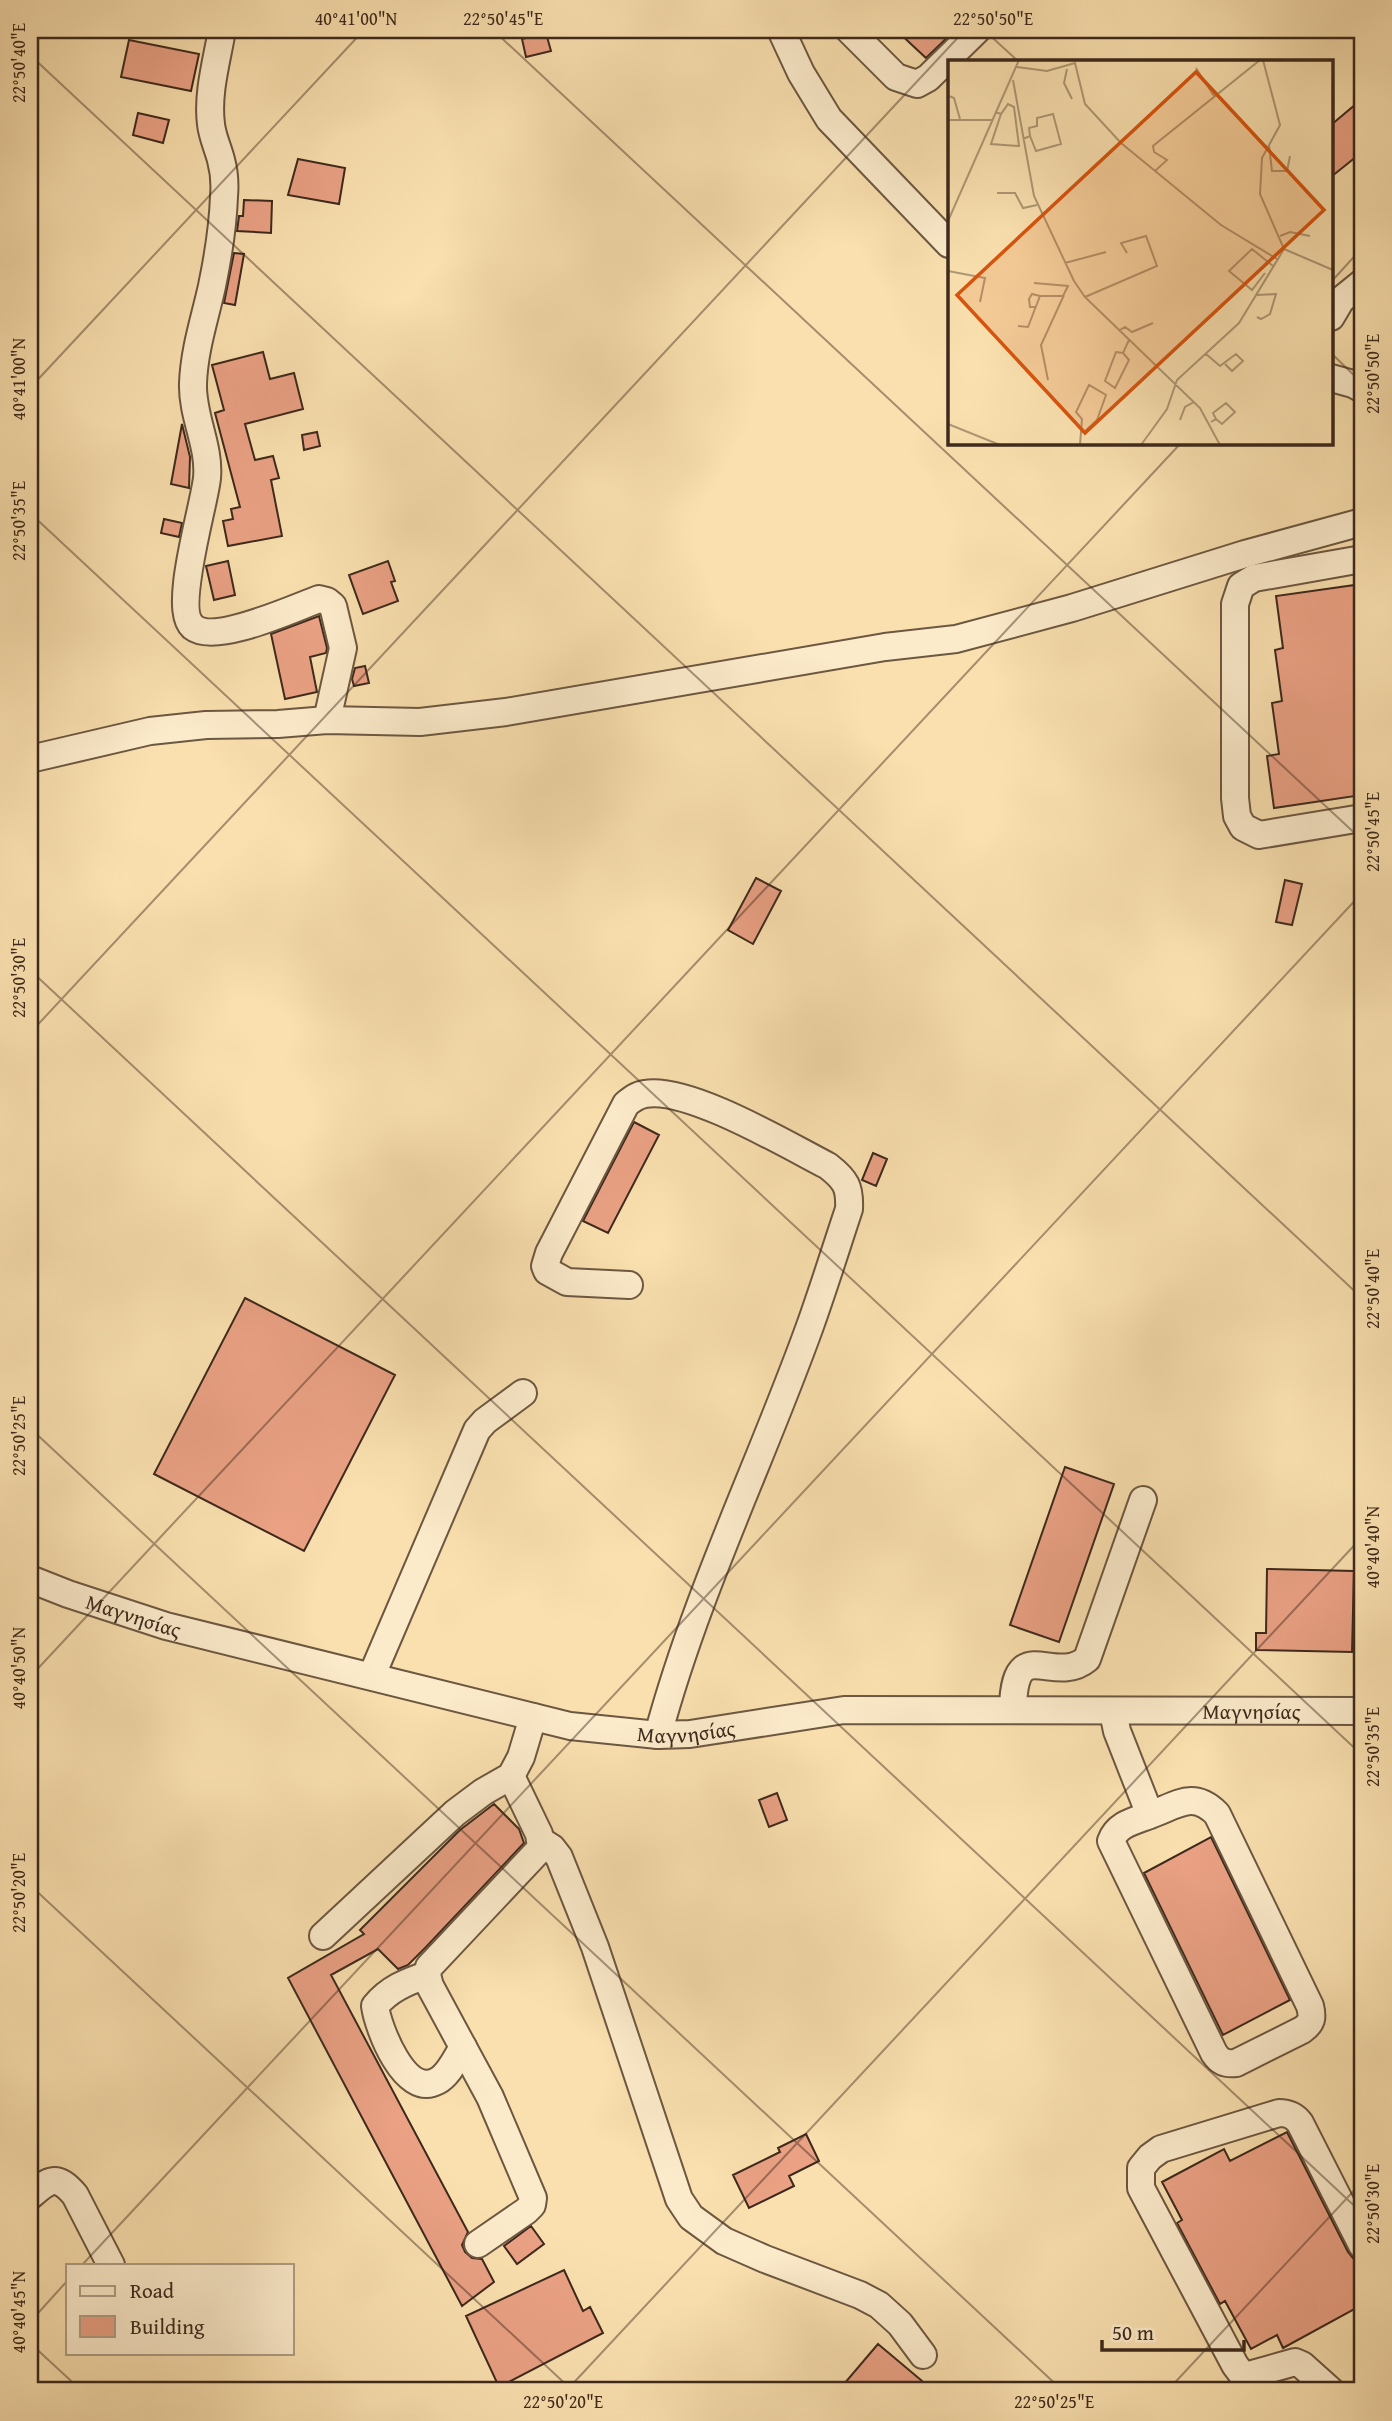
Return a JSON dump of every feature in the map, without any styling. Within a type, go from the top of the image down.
[{"type":"street","points":[[222,30],[211,93],[211,125],[222,162],[225,194],[213,284],[196,353],[192,387],[207,476],[187,581],[185,614],[196,629],[223,632],[319,598],[327,601],[333,606],[343,648],[327,720]]},
{"type":"street","points":[[781,30],[801,74],[829,119],[948,243]]},
{"type":"street","points":[[849,30],[896,77],[917,84],[928,78],[977,30]]},
{"type":"street","points":[[1332,315],[1341,300],[1362,283]]},
{"type":"street","points":[[1332,378],[1362,389]]},
{"type":"street","points":[[30,759],[150,731],[206,724],[278,724],[327,720],[420,722],[506,712],[885,647],[956,639],[1072,608],[1245,554],[1362,522]]},
{"type":"street","points":[[1362,559],[1254,578],[1241,586],[1234,604],[1235,798],[1237,816],[1243,827],[1259,835],[1362,818]]},
{"type":"street","points":[[629,1285],[567,1282],[547,1271],[545,1266],[549,1253],[626,1104],[635,1097],[644,1094],[684,1098],[723,1112],[828,1166],[841,1176],[850,1191],[849,1209],[810,1326],[735,1515],[673,1683],[659,1735]]},
{"type":"street","points":[[372,1675],[477,1430],[523,1393]]},
{"type":"street","points":[[1013,1709],[1013,1690],[1016,1676],[1021,1670],[1028,1666],[1076,1666],[1087,1659],[1143,1500]]},
{"type":"street","name":"Μαγνησίας","points":[[30,1579],[166,1626],[570,1726],[659,1735],[690,1734],[844,1710],[1362,1711]]},
{"type":"street","points":[[1113,1712],[1117,1731],[1150,1815]]},
{"type":"street","points":[[323,1936],[455,1813],[511,1776],[522,1757],[533,1717]]},
{"type":"street","points":[[478,2244],[526,2211],[532,2205],[533,2197],[490,2098],[429,1986],[427,1975],[429,1966],[541,1848],[541,1841],[511,1776]]},
{"type":"street","points":[[1192,1800],[1200,1801],[1217,1814],[1310,2006],[1310,2024],[1302,2030],[1236,2063],[1227,2064],[1219,2060],[1111,1841],[1120,1826],[1150,1815],[1192,1800]]},
{"type":"street","points":[[541,1841],[559,1857],[595,1947],[679,2199],[691,2217],[724,2241],[879,2305],[900,2324],[923,2355]]},
{"type":"street","points":[[427,1975],[392,1990],[375,2006],[377,2020],[390,2049],[400,2068],[418,2082],[429,2084],[438,2081],[449,2070],[463,2047]]},
{"type":"street","points":[[1331,2391],[1295,2362],[1249,2375],[1241,2373],[1141,2189],[1141,2168],[1161,2149],[1286,2113],[1300,2123],[1362,2245]]},
{"type":"street","points":[[30,2196],[51,2180],[59,2180],[67,2186],[75,2195],[110,2264]]},
{"type":"building","points":[[896,30],[955,30],[926,58]]},
{"type":"building","points":[[546,33],[551,51],[526,57],[522,39]]},
{"type":"building","points":[[129,40],[199,54],[191,91],[121,77]]},
{"type":"building","points":[[1362,99],[1362,152],[1332,176],[1332,124]]},
{"type":"building","points":[[138,113],[169,120],[163,143],[133,135]]},
{"type":"building","points":[[298,159],[345,168],[339,204],[288,195]]},
{"type":"building","points":[[244,200],[272,201],[271,233],[237,231],[239,216],[243,216]]},
{"type":"building","points":[[234,253],[244,254],[235,305],[224,303]]},
{"type":"building","points":[[263,352],[270,379],[294,373],[303,409],[245,424],[255,460],[273,456],[279,478],[271,480],[282,536],[228,546],[223,521],[233,519],[231,509],[240,507],[215,413],[224,410],[212,365]]},
{"type":"building","points":[[182,424],[190,457],[189,488],[171,484]]},
{"type":"building","points":[[317,432],[320,446],[304,450],[302,435]]},
{"type":"building","points":[[164,519],[182,523],[179,537],[161,533]]},
{"type":"building","points":[[228,561],[235,595],[214,600],[206,566]]},
{"type":"building","points":[[388,561],[395,581],[391,582],[398,601],[363,614],[349,575]]},
{"type":"building","points":[[1362,584],[1362,795],[1274,808],[1267,756],[1279,754],[1272,703],[1282,701],[1275,650],[1283,648],[1276,596]]},
{"type":"building","points":[[319,616],[327,648],[326,653],[310,657],[317,692],[285,699],[271,634]]},
{"type":"building","points":[[365,666],[369,683],[354,686],[352,679],[355,668]]},
{"type":"building","points":[[756,878],[781,891],[753,944],[728,930]]},
{"type":"building","points":[[1285,880],[1302,884],[1292,925],[1276,922]]},
{"type":"building","points":[[634,1122],[659,1135],[608,1233],[583,1221]]},
{"type":"building","points":[[873,1153],[887,1159],[876,1186],[862,1180]]},
{"type":"building","points":[[245,1298],[395,1375],[304,1551],[154,1474]]},
{"type":"building","points":[[1065,1467],[1114,1484],[1059,1642],[1010,1625]]},
{"type":"building","points":[[1267,1569],[1354,1571],[1352,1652],[1256,1650],[1256,1633],[1266,1633]]},
{"type":"building","points":[[777,1793],[787,1820],[769,1827],[759,1800]]},
{"type":"building","points":[[494,1804],[519,1829],[524,1843],[426,1947],[408,1965],[398,1969],[378,1949],[331,1975],[468,2232],[462,2245],[465,2252],[472,2258],[482,2259],[494,2282],[462,2306],[288,1978],[364,1934],[360,1930],[460,1830]]},
{"type":"building","points":[[1211,1837],[1290,2000],[1223,2035],[1144,1873]]},
{"type":"building","points":[[1287,2132],[1348,2252],[1353,2258],[1360,2260],[1362,2305],[1283,2348],[1277,2335],[1251,2349],[1225,2301],[1220,2304],[1177,2223],[1182,2220],[1162,2182],[1224,2149],[1230,2161]]},
{"type":"building","points":[[806,2134],[819,2161],[789,2176],[794,2186],[749,2208],[733,2175],[780,2152],[778,2148]]},
{"type":"building","points":[[531,2226],[544,2244],[517,2264],[504,2246]]},
{"type":"building","points":[[564,2270],[583,2311],[590,2307],[603,2333],[499,2387],[466,2316]]},
{"type":"building","points":[[878,2344],[934,2391],[838,2391]]}]
